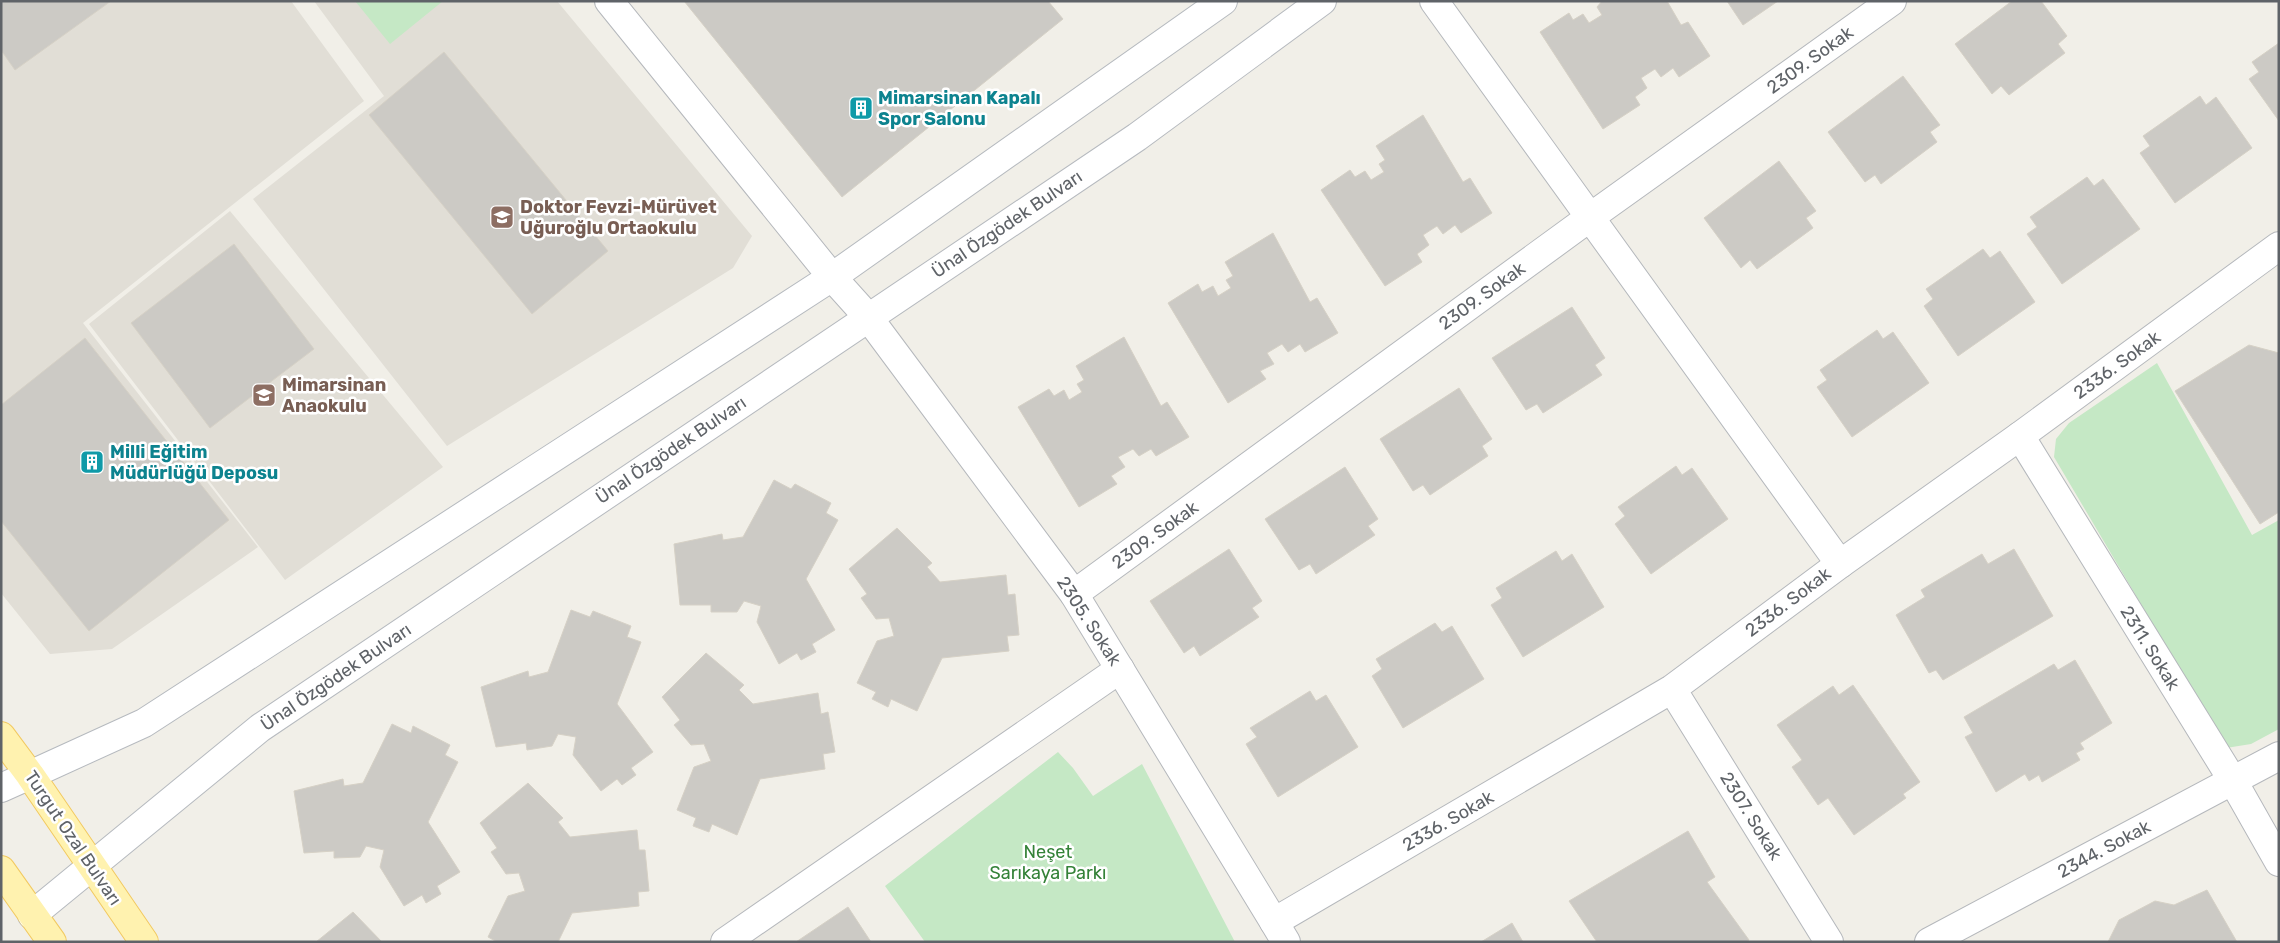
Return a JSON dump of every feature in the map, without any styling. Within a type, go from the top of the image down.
[{"type":"main road","name":"Turgut Ozal Bulvarı","points":[[1,736],[92,864],[144,942]]},
{"type":"main road","points":[[1,870],[52,942]]},
{"type":"street","name":"2305. Sokak","points":[[609,1],[832,277],[868,317],[1074,594],[1280,932]]},
{"type":"street","points":[[1,788],[144,723],[832,277],[1222,1]]},
{"type":"street","name":"Ünal Özgödek Bulvarı","points":[[32,915],[260,728],[1137,137],[1322,1]]},
{"type":"street","points":[[1434,1],[1840,564]]},
{"type":"street","name":"2309. Sokak","points":[[1074,594],[1589,218],[1892,1]]},
{"type":"street","name":"2336. Sokak","points":[[1280,932],[1672,689],[1840,564],[2020,436],[2279,246]]},
{"type":"street","name":"2311. Sokak","points":[[2020,436],[2233,782],[2279,862]]},
{"type":"street","points":[[725,942],[1120,669]]},
{"type":"street","name":"2307. Sokak","points":[[1672,689],[1829,942]]},
{"type":"street","name":"2344. Sokak","points":[[1929,942],[2279,756]]},
{"type":"shaded area","points":[[1,1],[291,1],[364,101],[83,323],[258,547],[112,649],[50,654],[1,593]]},
{"type":"shaded area","name":"Doktor Fevzi-Mürüvet Uğuroğlu Ortaokulu","points":[[314,1],[557,1],[752,236],[733,268],[447,446],[253,199],[384,96]]},
{"type":"shaded area","name":"Mimarsinan Anaokulu","points":[[230,211],[443,467],[285,580],[89,324]]},
{"type":"green space","points":[[355,1],[443,1],[390,44]]},
{"type":"green space","points":[[2157,363],[2252,535],[2279,520],[2279,729],[2251,744],[2226,748],[2054,457],[2056,439],[2069,423]]},
{"type":"green space","name":"Neşet Sarıkaya Parkı","points":[[1058,752],[1073,768],[1093,796],[1142,764],[1235,942],[925,942],[885,886]]},
{"type":"building","points":[[1,1],[111,1],[15,70],[1,50]]},
{"type":"building","name":"Mimarsinan Kapalı Spor Salonu","points":[[684,1],[1048,1],[1063,19],[842,197]]},
{"type":"building","points":[[1602,1],[1667,1],[1681,25],[1688,22],[1710,56],[1679,77],[1673,68],[1661,77],[1655,69],[1641,78],[1647,88],[1635,97],[1640,105],[1603,129],[1540,32],[1569,13],[1573,20],[1583,14],[1589,23],[1602,15],[1597,7]]},
{"type":"building","points":[[1727,1],[1778,1],[1743,25]]},
{"type":"building","points":[[2012,1],[2041,1],[2067,36],[2058,44],[2065,53],[2009,95],[2001,86],[1992,94],[1955,44]]},
{"type":"building","points":[[2279,43],[2279,121],[2249,79],[2259,72],[2252,62]]},
{"type":"building","points":[[444,52],[608,251],[532,314],[369,115]]},
{"type":"building","points":[[1903,76],[1940,125],[1930,132],[1937,142],[1881,184],[1875,175],[1865,182],[1828,132]]},
{"type":"building","points":[[2200,96],[2206,105],[2216,97],[2252,148],[2175,203],[2140,153],[2150,146],[2143,136]]},
{"type":"building","points":[[1423,115],[1463,182],[1470,178],[1492,213],[1461,233],[1455,225],[1443,234],[1437,226],[1423,235],[1429,245],[1417,254],[1422,262],[1385,286],[1321,190],[1350,170],[1355,177],[1365,171],[1371,180],[1384,172],[1379,164],[1385,160],[1376,146]]},
{"type":"building","points":[[1779,161],[1816,211],[1806,218],[1813,228],[1757,269],[1750,260],[1741,268],[1704,218]]},
{"type":"building","points":[[2087,177],[2094,186],[2103,179],[2140,229],[2062,284],[2027,234],[2037,227],[2030,217]]},
{"type":"building","points":[[1273,233],[1310,302],[1317,298],[1338,333],[1305,352],[1300,344],[1288,352],[1282,344],[1267,353],[1274,364],[1260,371],[1266,379],[1228,403],[1168,303],[1198,284],[1202,292],[1213,286],[1218,296],[1231,288],[1226,280],[1233,276],[1225,262]]},
{"type":"building","points":[[234,244],[314,349],[210,428],[131,323]]},
{"type":"building","points":[[1983,249],[1990,258],[2000,251],[2035,302],[1958,356],[1924,306],[1933,299],[1926,289]]},
{"type":"building","points":[[1572,307],[1605,358],[1595,365],[1602,375],[1543,413],[1537,404],[1526,410],[1492,358]]},
{"type":"building","points":[[1877,330],[1883,339],[1893,332],[1929,383],[1852,437],[1817,387],[1827,380],[1820,370]]},
{"type":"building","points":[[1124,337],[1161,406],[1167,402],[1189,437],[1156,456],[1151,449],[1139,456],[1133,449],[1118,457],[1125,467],[1111,476],[1117,484],[1079,507],[1018,407],[1049,389],[1054,396],[1064,390],[1069,400],[1082,392],[1077,384],[1084,380],[1076,366]]},
{"type":"building","name":"Milli Eğitim Müdürlüğü Deposu","points":[[85,338],[229,520],[89,631],[1,521],[1,405]]},
{"type":"building","points":[[2249,345],[2279,353],[2279,512],[2260,524],[2175,391]]},
{"type":"building","points":[[1459,388],[1492,439],[1482,446],[1488,456],[1430,495],[1423,485],[1413,491],[1380,439]]},
{"type":"building","points":[[1676,466],[1682,475],[1692,468],[1728,519],[1651,574],[1615,524],[1625,516],[1618,507]]},
{"type":"building","points":[[1345,467],[1378,519],[1368,526],[1375,535],[1316,574],[1310,564],[1299,570],[1265,519]]},
{"type":"building","points":[[774,480],[791,489],[795,484],[831,503],[826,513],[838,520],[806,579],[835,630],[812,644],[816,652],[801,660],[797,653],[779,664],[757,622],[761,606],[744,601],[737,612],[711,612],[711,605],[680,605],[674,544],[722,534],[723,540],[743,537]]},
{"type":"building","points":[[897,528],[932,563],[927,567],[940,582],[1006,575],[1008,595],[1015,594],[1019,635],[1007,636],[1009,651],[942,658],[917,711],[891,699],[888,707],[872,699],[876,692],[857,683],[877,641],[894,636],[889,618],[876,619],[861,598],[867,594],[849,569]]},
{"type":"building","points":[[1229,549],[1262,601],[1252,608],[1259,617],[1200,656],[1194,646],[1184,653],[1150,601]]},
{"type":"building","points":[[2014,549],[2053,616],[1943,680],[1936,670],[1929,673],[1896,615],[1925,597],[1921,590],[1982,554],[1988,564]]},
{"type":"building","points":[[1556,551],[1562,561],[1572,554],[1604,607],[1523,657],[1491,605],[1502,598],[1496,588]]},
{"type":"building","points":[[571,610],[590,617],[593,611],[631,626],[627,637],[641,642],[617,704],[653,752],[631,768],[636,775],[622,785],[617,779],[601,791],[573,755],[576,737],[558,734],[552,746],[527,750],[526,743],[496,747],[481,687],[528,671],[529,677],[548,672]]},
{"type":"building","points":[[1435,623],[1442,632],[1452,626],[1484,679],[1403,728],[1372,676],[1382,669],[1376,659]]},
{"type":"building","points":[[706,653],[744,685],[739,690],[753,704],[818,693],[821,714],[828,712],[835,752],[823,754],[825,769],[760,779],[737,835],[712,824],[709,832],[693,826],[696,818],[677,810],[694,767],[711,761],[704,744],[691,745],[674,725],[680,720],[662,697]]},
{"type":"building","points":[[2075,660],[2112,723],[2080,743],[2084,749],[2076,753],[2080,760],[2042,782],[2039,775],[2029,781],[2025,774],[1996,792],[1965,737],[1973,733],[1964,717],[2054,664],[2058,670]]},
{"type":"building","points":[[1853,685],[1920,782],[1903,794],[1906,798],[1854,835],[1828,798],[1818,805],[1792,767],[1802,760],[1777,725],[1833,686],[1839,695]]},
{"type":"building","points":[[1310,691],[1316,701],[1326,695],[1358,747],[1278,797],[1246,744],[1257,737],[1250,728]]},
{"type":"building","points":[[392,724],[411,733],[413,726],[450,745],[445,755],[458,762],[428,822],[460,872],[437,886],[441,894],[426,903],[422,895],[404,906],[380,867],[384,850],[366,846],[360,857],[334,858],[334,851],[304,853],[294,791],[343,779],[344,786],[363,783]]},
{"type":"building","points":[[528,783],[563,818],[558,822],[570,837],[637,830],[639,850],[645,850],[649,891],[638,892],[639,906],[572,913],[558,942],[497,942],[488,937],[508,896],[525,891],[519,873],[506,874],[491,852],[497,848],[480,823]]},
{"type":"building","points":[[1688,831],[1715,877],[1707,882],[1749,940],[1746,942],[1597,942],[1569,901]]},
{"type":"building","points":[[2207,890],[2237,942],[2108,942],[2119,920],[2155,901],[2174,905]]},
{"type":"building","points":[[848,907],[871,942],[796,942]]},
{"type":"building","points":[[353,912],[382,942],[316,942]]},
{"type":"building","points":[[1512,923],[1523,942],[1481,942]]},
{"type":"place","name":"Mimarsinan Kapalı Spor Salonu","points":[[861,108]]},
{"type":"place","name":"Doktor Fevzi-Mürüvet Uğuroğlu Ortaokulu","points":[[502,217]]},
{"type":"place","name":"Mimarsinan Anaokulu","points":[[264,395]]},
{"type":"place","name":"Milli Eğitim Müdürlüğü Deposu","points":[[92,462]]}]
